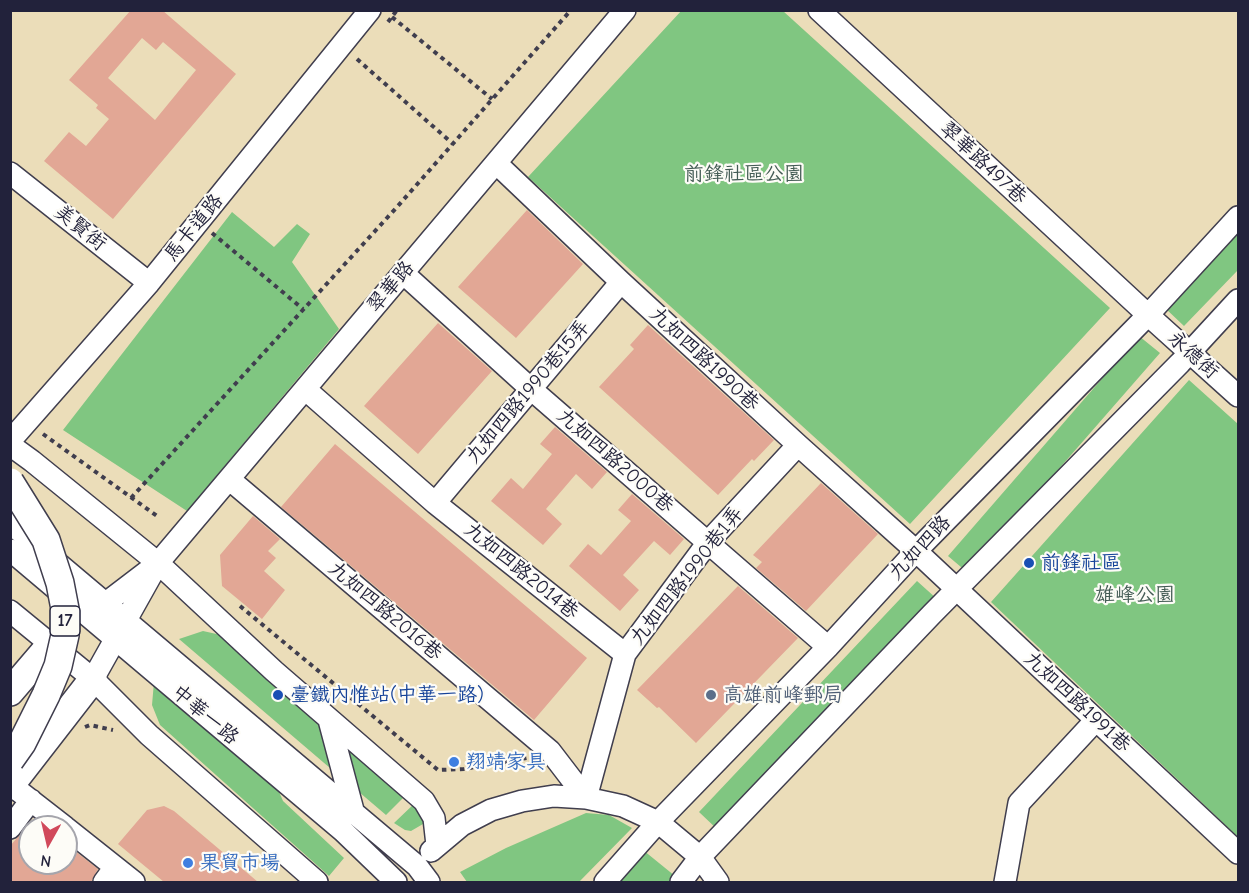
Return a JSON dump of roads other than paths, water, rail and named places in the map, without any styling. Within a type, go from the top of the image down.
[{"type":"main road","name":"17","points":[[10,482],[46,540],[60,583],[65,609],[65,635],[58,666],[46,695],[22,743],[10,760]]},
{"type":"main road","points":[[10,692],[51,644]]},
{"type":"main road","points":[[18,790],[93,679]]},
{"type":"street","name":"翠華路","points":[[93,679],[158,563],[625,10]]},
{"type":"street","name":"翠華路497巷","points":[[819,10],[1148,315]]},
{"type":"street","name":"馬卡道路","points":[[10,443],[148,283],[361,14]]},
{"type":"street","name":"九如四路1990巷","points":[[496,163],[621,282],[916,551]]},
{"type":"street","name":"美賢街","points":[[10,173],[148,283]]},
{"type":"street","name":"九如四路","points":[[605,882],[658,822],[828,647],[916,551],[1148,315],[1239,217]]},
{"type":"street","name":"九如四路2000巷","points":[[403,273],[828,647]]},
{"type":"street","name":"九如四路1990巷15弄","points":[[435,503],[621,282]]},
{"type":"street","points":[[681,882],[700,857],[1239,300]]},
{"type":"street","name":"永德街","points":[[1148,315],[1239,396]]},
{"type":"street","name":"九如四路2014巷","points":[[305,389],[435,503],[625,654]]},
{"type":"street","points":[[10,443],[158,563],[329,720],[424,801],[434,818],[437,844]]},
{"type":"street","name":"九如四路1990巷1弄","points":[[625,654],[709,541],[798,445]]},
{"type":"street","name":"九如四路2016巷","points":[[229,479],[550,751],[586,798]]},
{"type":"street","name":"中華一路","points":[[10,523],[97,610],[354,814],[417,877]]},
{"type":"street","name":"中華一路","points":[[10,550],[97,610]]},
{"type":"street","name":"九如四路1991巷","points":[[916,551],[1239,853]]},
{"type":"street","name":"翠華路","points":[[51,644],[158,563]]},
{"type":"street","points":[[10,611],[93,679],[148,735],[317,882]]},
{"type":"street","name":"中華一路","points":[[121,630],[396,882]]},
{"type":"street","points":[[586,798],[625,654]]},
{"type":"street","points":[[329,720],[354,814]]},
{"type":"street","points":[[1005,882],[1019,803],[1095,720]]},
{"type":"street","points":[[10,828],[18,790],[49,815]]},
{"type":"street","points":[[417,877],[437,844],[462,825],[491,810],[554,796],[586,798],[623,806],[658,822],[700,857],[718,882]]},
{"type":"street","points":[[78,842],[110,875],[134,882]]},
{"type":"place","name":"前鋒社區","points":[[1029,563]]},
{"type":"place","name":"臺鐵內惟站(中華一路)","points":[[278,695]]},
{"type":"place","name":"高雄前峰郵局","points":[[711,695]]},
{"type":"place","name":"翔靖家具","points":[[454,762]]},
{"type":"place","name":"果貿市場","points":[[188,863]]},
{"type":"park label","name":"前鋒社區公園","points":[[744,174]]},
{"type":"park label","name":"雄峰公園","points":[[1135,595]]}]
